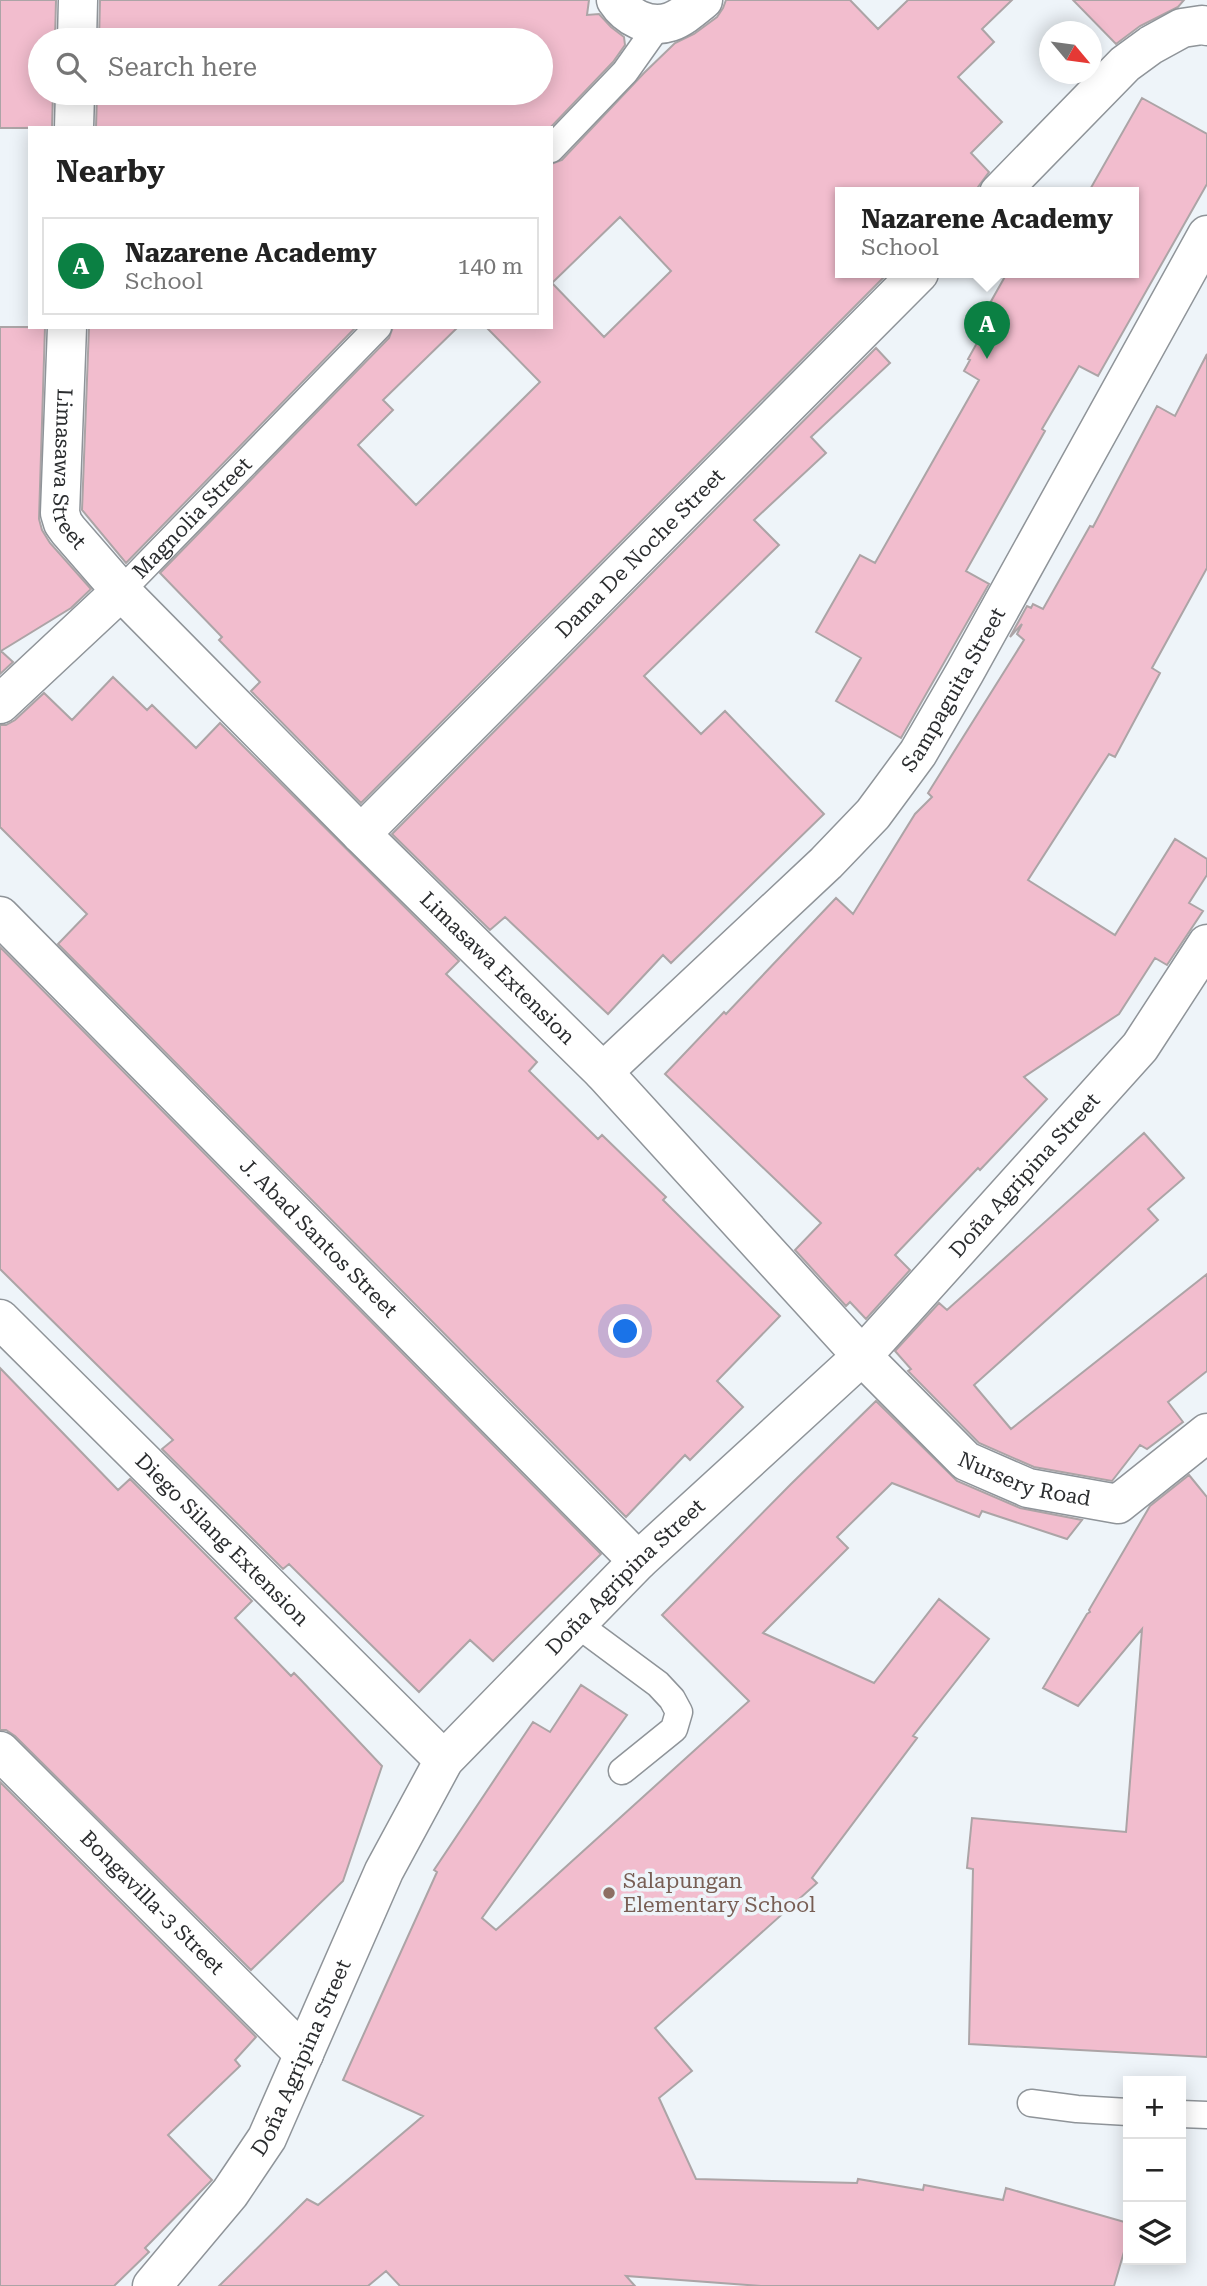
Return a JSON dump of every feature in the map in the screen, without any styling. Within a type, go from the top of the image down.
[{"type":"street","points":[[77,28],[78,0]]},
{"type":"street","points":[[616,0],[633,18],[659,24],[677,19],[703,0]]},
{"type":"street","points":[[1005,187],[1125,64],[1151,45],[1182,28],[1202,24],[1207,26]]},
{"type":"street","points":[[74,126],[75,105]]},
{"type":"street","name":"Sampaguita Street","points":[[603,1072],[826,863],[873,814],[918,753],[1207,235]]},
{"type":"street","name":"Dama De Noche Street","points":[[361,834],[914,278]]},
{"type":"street","name":"Limasawa Street","points":[[67,329],[60,513],[62,523],[121,591]]},
{"type":"street","name":"Limasawa Extension","points":[[121,591],[361,834],[603,1072],[862,1356]]},
{"type":"street","name":"Magnolia Street","points":[[0,704],[121,591]]},
{"type":"street","name":"J. Abad Santos Street","points":[[0,916],[638,1561]]},
{"type":"street","name":"Doña Agripina Street","points":[[152,2286],[230,2193],[267,2138],[384,1871],[444,1760],[638,1561],[862,1356],[1140,1047],[1207,944]]},
{"type":"street","name":"Diego Silang Extension","points":[[0,1319],[444,1760]]},
{"type":"street","name":"Nursery Road","points":[[862,1356],[967,1461],[1028,1488],[1118,1504],[1207,1433]]},
{"type":"street","name":"Bongavilla-3 Street","points":[[0,1751],[304,2054]]},
{"type":"lane","points":[[553,147],[625,72],[659,24]]},
{"type":"lane","name":"Magnolia Street","points":[[121,591],[376,329]]},
{"type":"lane","points":[[577,1624],[659,1684],[679,1712],[674,1729],[622,1771]]},
{"type":"lane","points":[[1031,2103],[1123,2112]]},
{"type":"lane","points":[[1186,2114],[1207,2115]]},
{"type":"building","points":[[0,0],[56,0],[55,28],[28,28],[28,105],[53,105],[52,126],[0,128]]},
{"type":"building","points":[[100,0],[589,0],[587,15],[599,14],[624,37],[625,45],[613,62],[552,126],[96,126],[97,105],[553,105],[553,28],[99,28]]},
{"type":"building","points":[[726,0],[850,0],[878,29],[908,0],[1012,0],[982,29],[994,42],[958,77],[1002,122],[971,153],[989,172],[978,187],[835,187],[835,278],[883,278],[361,803],[251,691],[260,682],[219,640],[222,637],[160,573],[389,338],[392,329],[456,329],[383,400],[393,410],[358,445],[416,505],[540,382],[488,329],[553,329],[553,284],[604,337],[671,271],[620,217],[553,282],[553,163],[562,160],[675,43],[694,34],[717,17]]},
{"type":"building","points":[[1073,0],[1184,0],[1178,7],[1140,26],[1116,44],[1102,30],[1102,21],[1094,21]]},
{"type":"building","points":[[1142,98],[1207,134],[1207,184],[1098,376],[1079,366],[1042,429],[1045,431],[966,571],[989,584],[901,738],[836,701],[861,658],[816,632],[860,555],[875,563],[979,380],[964,371],[992,316],[985,312],[1004,278],[1139,278],[1139,187],[1091,187]]},
{"type":"building","points":[[0,327],[28,327],[45,329],[39,519],[50,543],[91,589],[71,608],[1,651],[13,662],[0,674]]},
{"type":"building","points":[[89,329],[354,329],[126,563],[82,510]]},
{"type":"building","points":[[876,348],[890,363],[811,437],[826,453],[754,520],[779,545],[644,676],[701,734],[725,711],[824,814],[671,963],[663,955],[608,1014],[505,917],[490,930],[392,834]]},
{"type":"building","points":[[1207,354],[1207,568],[1152,668],[1160,673],[1115,757],[1109,754],[1028,880],[1115,935],[1175,839],[1207,859],[1207,875],[1189,903],[1203,911],[1167,965],[1155,958],[1119,1014],[1024,1077],[1047,1099],[895,1255],[910,1270],[866,1319],[850,1302],[846,1306],[795,1250],[821,1223],[665,1074],[836,898],[853,914],[915,814],[932,797],[928,793],[1024,640],[1017,634],[1022,624],[1010,637],[1027,606],[1031,608],[1033,604],[1043,609],[1090,526],[1093,527],[1157,406],[1175,416]]},
{"type":"building","points":[[113,677],[147,710],[152,705],[196,748],[220,723],[459,961],[446,974],[537,1062],[529,1071],[598,1139],[602,1135],[666,1197],[663,1200],[780,1316],[717,1381],[743,1407],[690,1460],[685,1455],[626,1517],[58,944],[87,914],[0,827],[0,725],[15,720],[44,693],[72,720]]},
{"type":"building","points":[[0,947],[601,1554],[493,1661],[470,1640],[419,1692],[289,1564],[283,1569],[162,1449],[173,1440],[0,1269]]},
{"type":"building","points":[[1144,1133],[1184,1178],[1148,1209],[1158,1220],[974,1385],[1011,1429],[1207,1274],[1207,1371],[1168,1402],[1183,1422],[1147,1449],[1140,1445],[1112,1481],[1034,1467],[979,1443],[908,1371],[911,1369],[895,1351],[939,1303],[947,1310]]},
{"type":"building","points":[[0,1368],[118,1490],[130,1479],[252,1601],[235,1618],[291,1676],[294,1673],[300,1679],[382,1766],[343,1881],[251,1970],[15,1736],[6,1730],[0,1730]]},
{"type":"building","name":"Salapungan Elementary School","points":[[876,1401],[957,1481],[1020,1508],[1082,1520],[1067,1539],[982,1511],[979,1517],[892,1483],[837,1537],[848,1548],[763,1633],[874,1683],[939,1599],[989,1639],[913,1736],[917,1738],[812,1878],[817,1883],[655,2028],[692,2071],[659,2098],[696,2179],[857,2183],[858,2179],[923,2190],[924,2185],[1003,2200],[1006,2188],[1123,2222],[1123,2255],[1114,2286],[761,2286],[626,2276],[635,2286],[400,2286],[386,2271],[368,2286],[219,2286],[307,2199],[318,2205],[423,2116],[343,2080],[437,1872],[434,1870],[533,1722],[550,1732],[581,1685],[627,1715],[482,1918],[496,1930],[749,1701],[662,1615]]},
{"type":"building","points":[[1189,1475],[1207,1497],[1207,2057],[969,2044],[973,1869],[967,1868],[972,1818],[1126,1832],[1142,1629],[1078,1706],[1043,1688],[1150,1506]]},
{"type":"building","points":[[0,1782],[256,2037],[235,2060],[240,2066],[168,2135],[212,2180],[145,2248],[149,2252],[114,2286],[0,2286]]},
{"type":"place","name":"Nazarene Academy","points":[[987,359]]},
{"type":"place","name":"Salapungan Elementary School","points":[[609,1893]]}]
